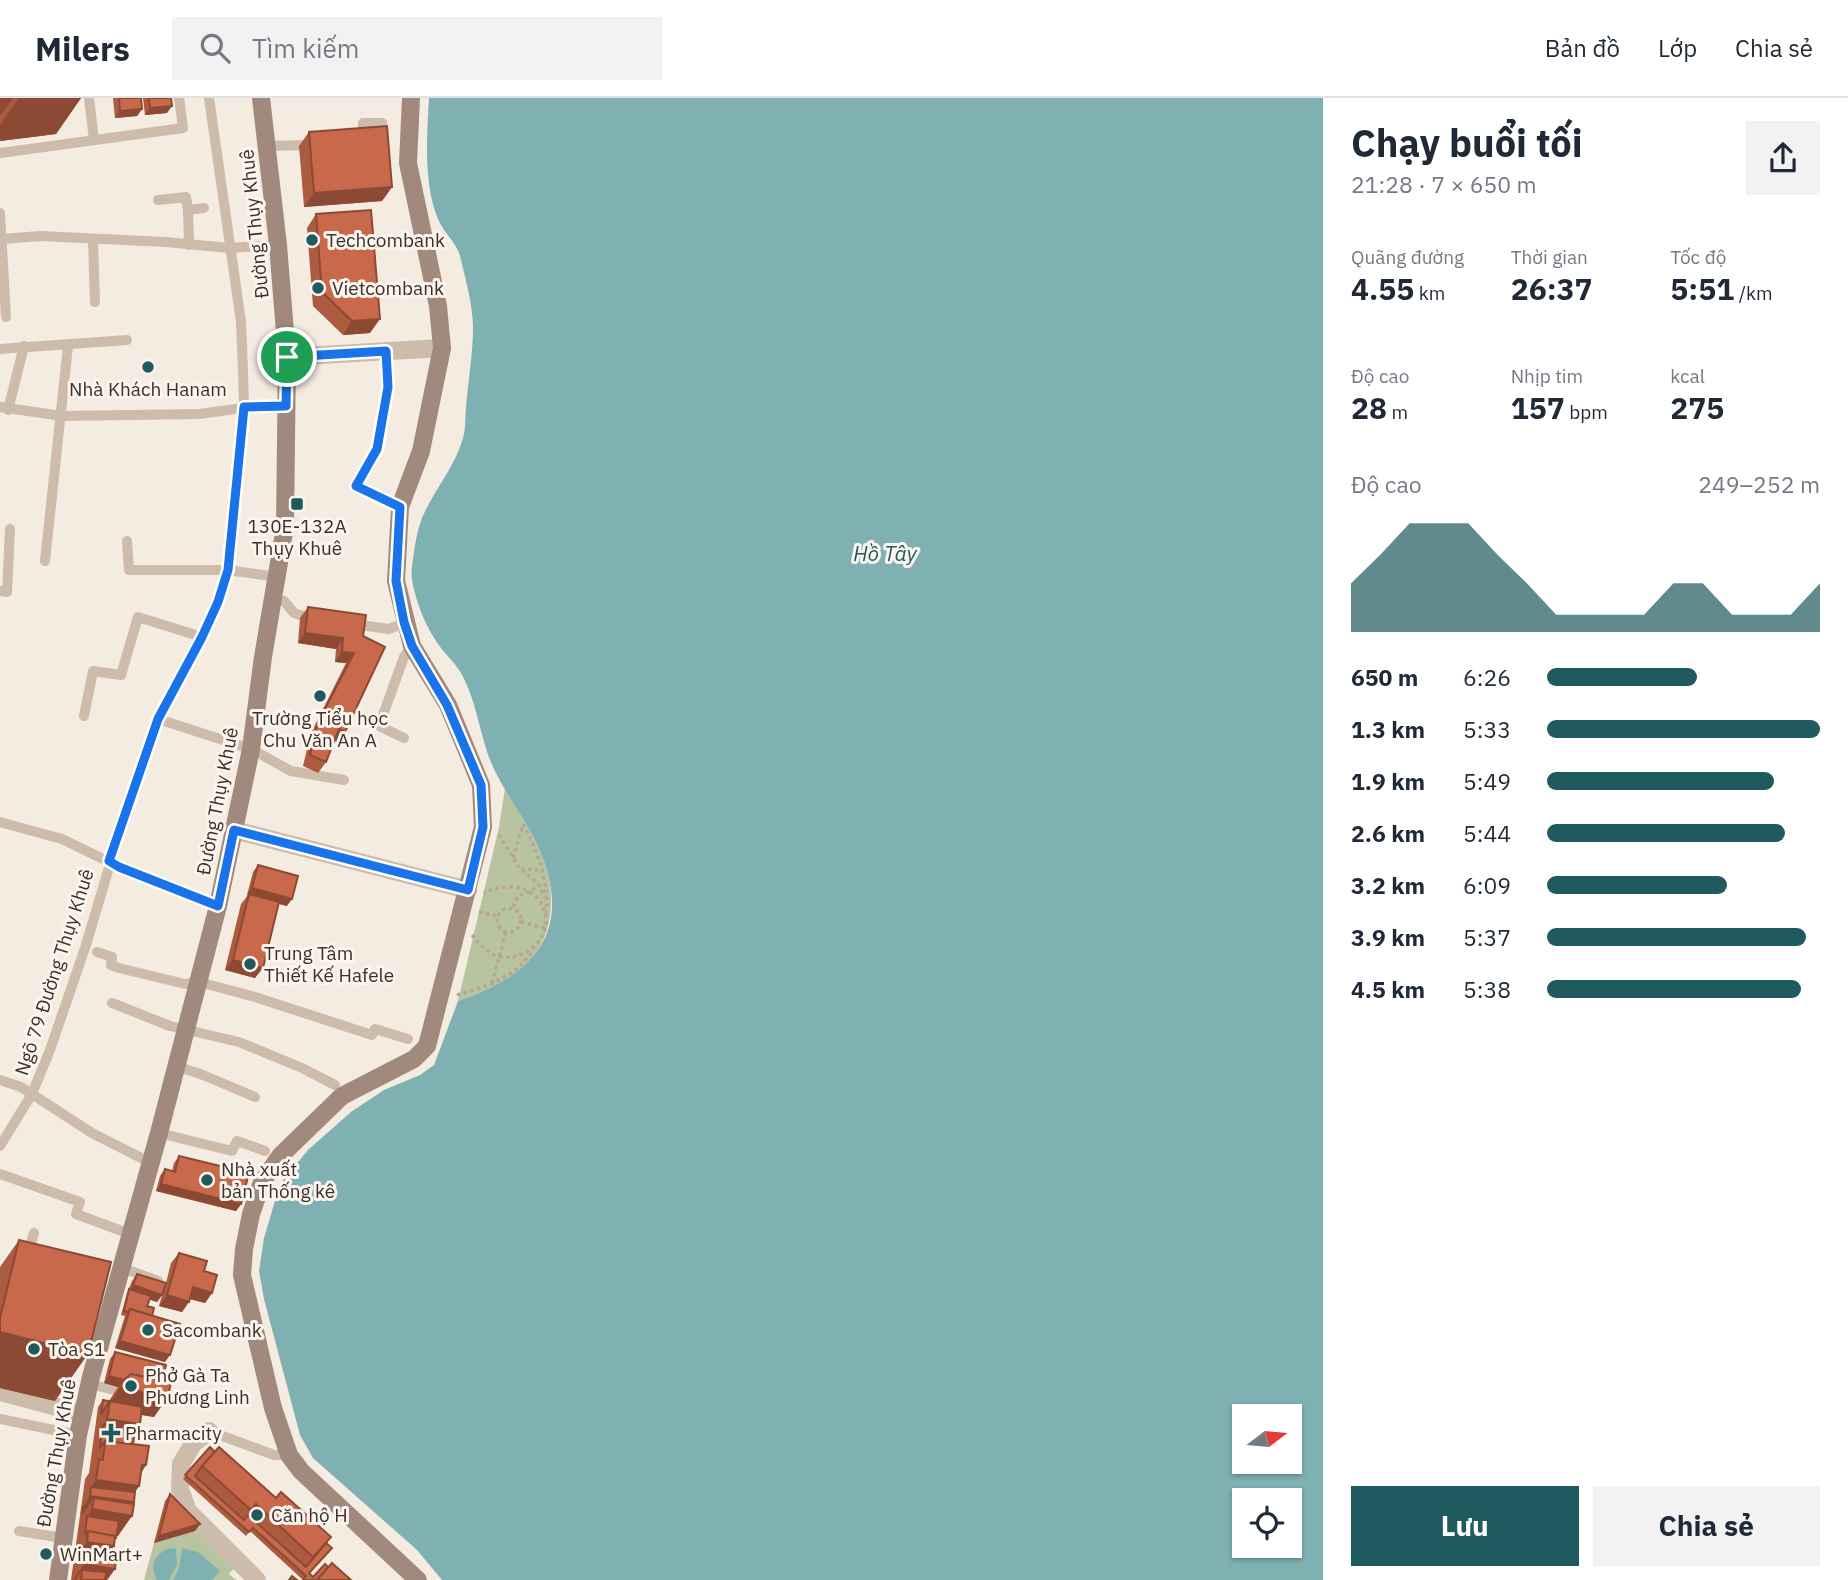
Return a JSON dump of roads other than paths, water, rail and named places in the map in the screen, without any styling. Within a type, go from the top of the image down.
[{"type":"street","name":"Đường Thụy Khuê","points":[[58,1580],[78,1435],[108,1283],[130,1234],[151,1163],[218,906],[251,749],[285,527],[287,357],[278,245],[261,98]]},
{"type":"street","points":[[411,98],[408,163],[438,306],[442,348],[421,451],[400,507],[396,581],[412,646],[447,705],[481,785],[483,827],[472,894],[427,1046],[414,1059],[342,1096],[280,1156],[262,1182],[251,1214],[242,1275],[273,1408],[289,1455],[301,1471],[418,1580]]},
{"type":"street","points":[[287,357],[442,348]]},
{"type":"street","points":[[234,830],[472,894]]},
{"type":"street","points":[[0,1392],[83,1413]]},
{"type":"street","points":[[209,1432],[193,1444],[181,1464],[180,1489],[188,1511],[257,1580]]},
{"type":"lane","points":[[89,98],[93,141]]},
{"type":"lane","points":[[0,153],[183,128],[179,98]]},
{"type":"lane","name":"Ngõ 79 Đường Thụy Khuê","points":[[0,1146],[32,1094],[50,1050],[77,972],[109,861],[158,719],[202,637],[218,602],[228,570],[244,407],[241,322],[209,98]]},
{"type":"lane","points":[[349,144],[362,144],[363,123],[382,123]]},
{"type":"lane","points":[[267,146],[321,145]]},
{"type":"lane","points":[[158,200],[186,197],[189,245]]},
{"type":"lane","points":[[188,210],[204,208]]},
{"type":"lane","points":[[0,213],[6,317]]},
{"type":"lane","points":[[2,239],[40,236],[229,248],[278,245]]},
{"type":"lane","points":[[93,240],[94,302]]},
{"type":"lane","points":[[0,349],[127,340]]},
{"type":"lane","points":[[24,346],[4,409],[62,416],[199,414],[244,407],[286,406]]},
{"type":"lane","points":[[45,561],[68,346]]},
{"type":"lane","points":[[386,351],[388,387],[377,449],[356,486],[400,507]]},
{"type":"lane","points":[[0,591],[7,592],[10,529]]},
{"type":"lane","points":[[127,541],[129,570],[228,570],[276,577]]},
{"type":"lane","points":[[273,599],[284,601],[294,613],[325,621]]},
{"type":"lane","points":[[84,716],[93,671],[121,676],[138,617],[202,637]]},
{"type":"lane","points":[[338,622],[389,629],[404,622]]},
{"type":"lane","points":[[404,738],[379,726],[404,657],[412,646]]},
{"type":"lane","points":[[158,719],[251,749],[291,771],[344,780]]},
{"type":"lane","points":[[0,822],[62,839],[138,876],[218,906]]},
{"type":"lane","points":[[97,952],[112,957],[111,965],[119,968],[186,984],[199,982],[256,997],[372,1035],[375,1029],[408,1039]]},
{"type":"lane","points":[[112,1003],[170,1026],[239,1042],[335,1085]]},
{"type":"lane","points":[[176,1066],[255,1097]]},
{"type":"lane","name":"Ngõ 79 Đường Thụy Khuê","points":[[0,1080],[32,1094],[92,1133],[151,1163]]},
{"type":"lane","points":[[159,1133],[232,1151],[237,1141],[265,1151]]},
{"type":"lane","points":[[0,1174],[80,1202],[76,1214],[130,1234]]},
{"type":"lane","points":[[34,1233],[22,1258],[35,1262]]},
{"type":"lane","points":[[128,1270],[158,1281]]},
{"type":"lane","points":[[89,1384],[142,1396]]},
{"type":"lane","points":[[0,1419],[78,1435]]},
{"type":"lane","points":[[209,1432],[274,1455],[289,1455]]},
{"type":"lane","points":[[19,1531],[63,1538]]},
{"type":"water","name":"Hồ Tây","points":[[429,98],[1323,98],[1323,1580],[442,1580],[417,1550],[313,1458],[300,1435],[259,1271],[264,1238],[280,1184],[308,1150],[351,1112],[384,1090],[420,1075],[434,1065],[458,1001],[483,992],[523,967],[537,952],[547,934],[552,913],[551,888],[544,861],[529,828],[492,765],[467,685],[427,625],[412,580],[417,533],[422,518],[455,459],[464,434],[473,337],[471,302],[459,254],[438,219],[433,205],[427,159]]},
{"type":"water","points":[[170,1548],[176,1549],[177,1565],[169,1580],[157,1580],[153,1570],[154,1561],[160,1553]]},
{"type":"water","points":[[182,1548],[198,1552],[220,1571],[212,1580],[173,1580],[179,1568]]},
{"type":"place","name":"Techcombank","points":[[312,240]]},
{"type":"place","name":"Vietcombank","points":[[318,288]]},
{"type":"place","name":"Nhà Khách Hanam","points":[[148,367]]},
{"type":"place","name":"130E-132A Thụy Khuê","points":[[297,504]]},
{"type":"place","name":"Trường Tiểu học Chu Văn An A","points":[[320,696]]},
{"type":"place","name":"Trung Tâm Thiết Kế Hafele","points":[[250,964]]},
{"type":"place","name":"Nhà xuất bản Thống kê","points":[[207,1180]]},
{"type":"place","name":"Sacombank","points":[[148,1330]]},
{"type":"place","name":"Tòa S1","points":[[34,1349]]},
{"type":"place","name":"Phở Gà Ta Phương Linh","points":[[131,1386]]},
{"type":"place","name":"Pharmacity","points":[[111,1433]]},
{"type":"place","name":"Căn hộ H","points":[[257,1515]]},
{"type":"place","name":"WinMart+","points":[[46,1554]]}]
